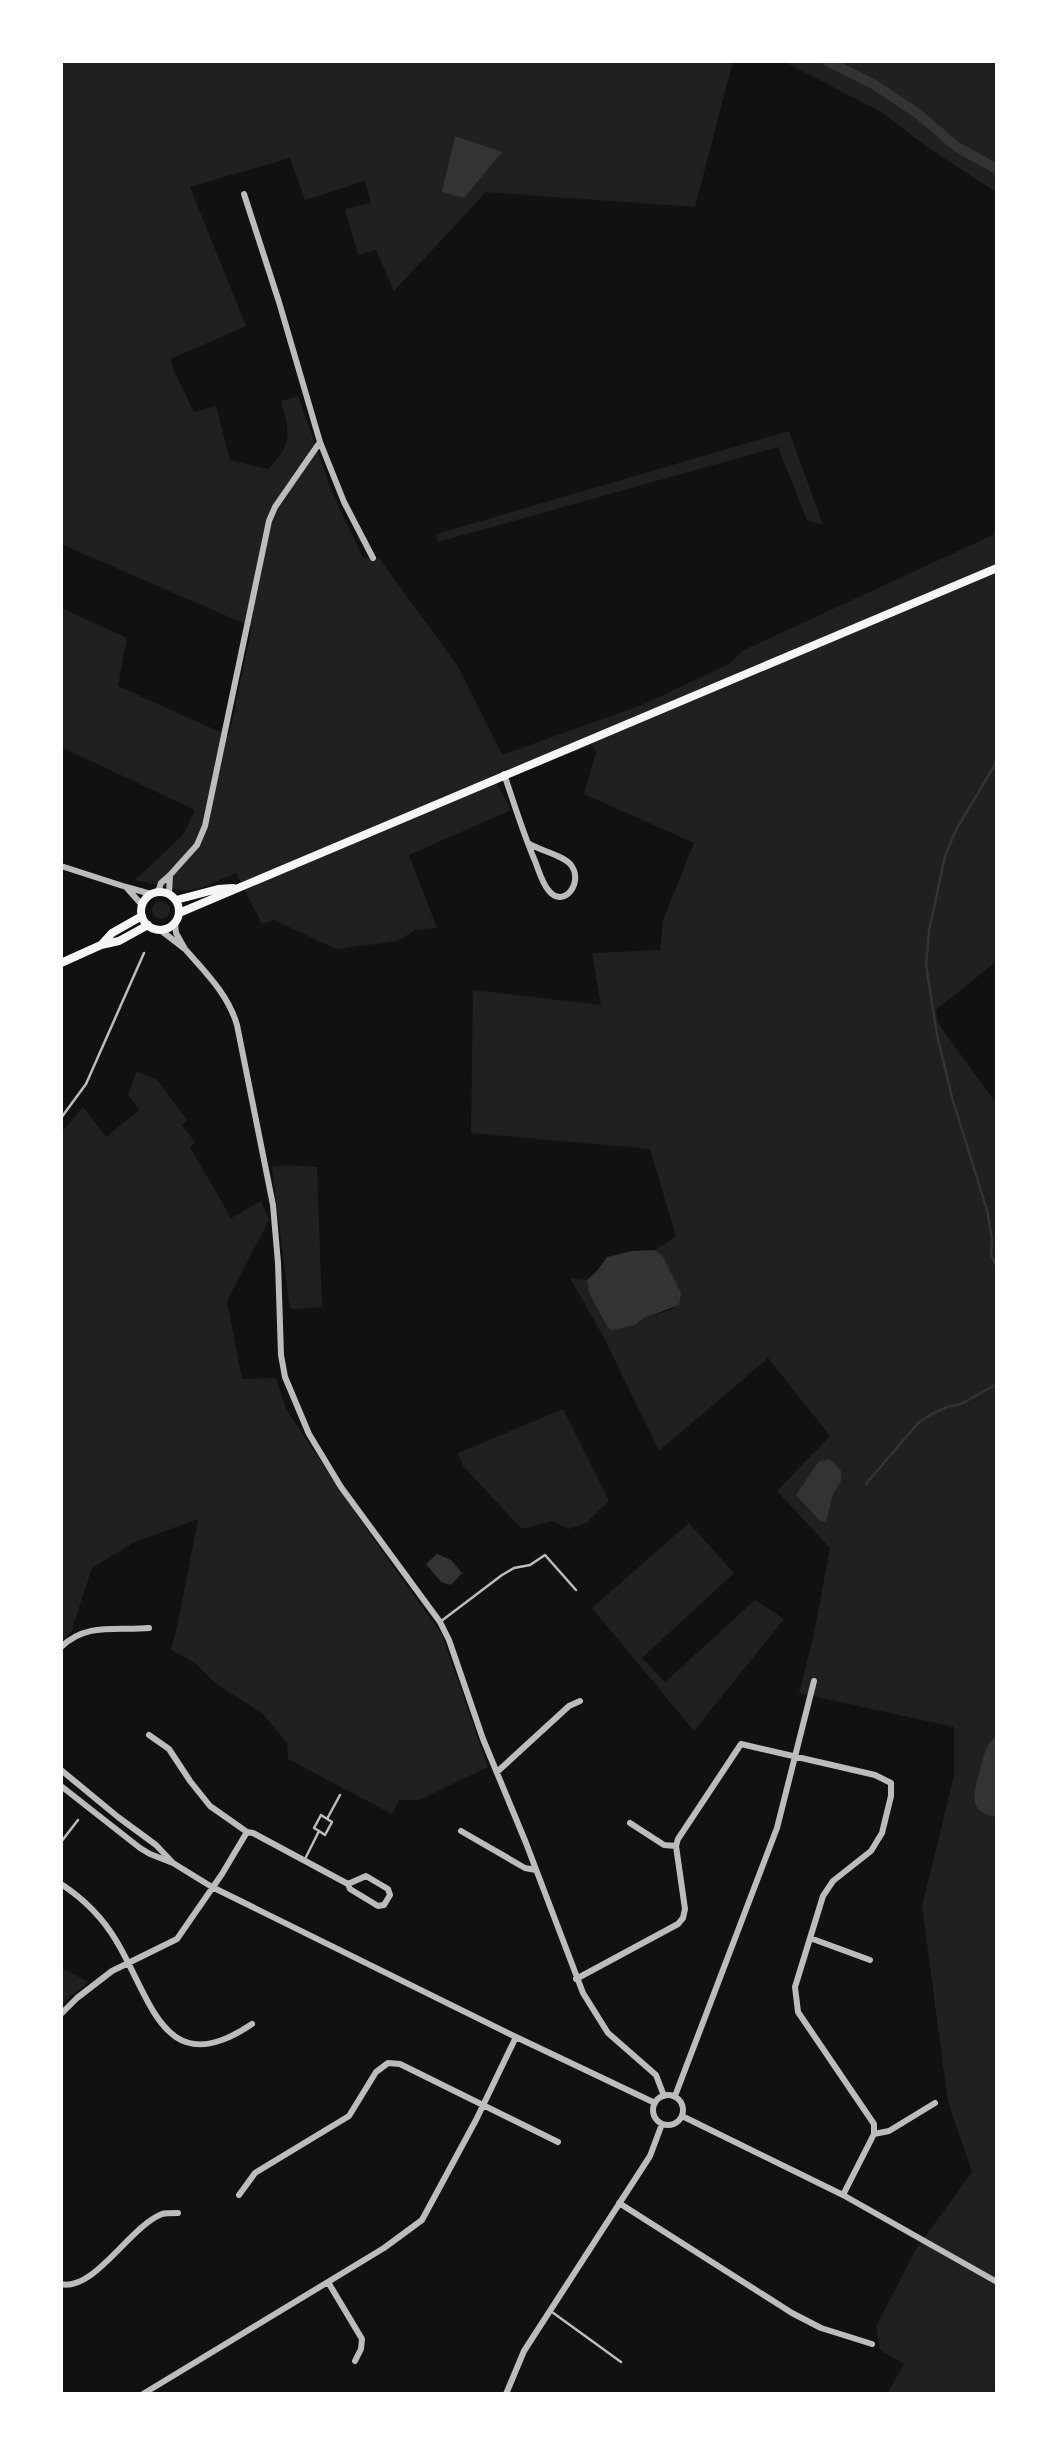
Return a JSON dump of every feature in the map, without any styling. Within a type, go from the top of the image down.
[{"type":"main road","points":[[179,913],[997,568]]},
{"type":"main road","points":[[176,900],[218,889],[236,888]]},
{"type":"main road","points":[[155,893],[169,894],[176,900],[179,913],[175,923],[159,929],[148,925],[142,916],[142,905],[155,893]]},
{"type":"main road","points":[[61,964],[101,944],[112,933],[142,916]]},
{"type":"main road","points":[[101,944],[119,942],[148,925]]},
{"type":"street","points":[[244,194],[320,442],[344,502],[373,558]]},
{"type":"street","points":[[61,866],[126,887],[155,893],[197,845],[205,826],[269,521],[275,507],[320,442]]},
{"type":"street","points":[[504,774],[528,843],[548,891],[561,897],[569,893],[575,886],[575,874],[570,864],[528,843]]},
{"type":"street","points":[[169,894],[170,875]]},
{"type":"street","points":[[126,887],[142,905]]},
{"type":"street","points":[[175,923],[176,933],[185,949]]},
{"type":"street","points":[[159,929],[185,949],[218,986],[233,1010],[272,1205],[278,1263],[281,1355],[285,1377],[309,1434],[341,1487],[440,1622],[576,1979],[600,2023],[617,2042],[654,2072],[664,2096]]},
{"type":"street","points":[[61,1647],[74,1637],[97,1628],[149,1628]]},
{"type":"street","points":[[675,2096],[777,1828],[814,1681]]},
{"type":"street","points":[[497,1772],[569,1706],[580,1700]]},
{"type":"street","points":[[149,1735],[169,1749],[210,1806],[247,1832],[348,1884],[350,1889],[380,1907],[390,1895],[388,1889],[366,1876],[348,1884]]},
{"type":"street","points":[[576,1979],[678,1924],[683,1918],[685,1909],[676,1846],[678,1839],[741,1744],[875,1775],[891,1783],[891,1796],[882,1833],[871,1851],[833,1881],[823,1896],[795,1987],[798,2012],[874,2124],[874,2134],[843,2194]]},
{"type":"street","points":[[61,1770],[156,1845],[173,1863]]},
{"type":"street","points":[[61,1786],[150,1854],[173,1863],[212,1887],[516,2037],[655,2103]]},
{"type":"street","points":[[630,1823],[664,1845],[676,1846]]},
{"type":"street","points":[[461,1831],[525,1868],[536,1870]]},
{"type":"street","points":[[61,2014],[95,1984],[128,1963],[177,1939],[247,1832]]},
{"type":"street","points":[[61,1884],[100,1916],[158,2021],[178,2039],[196,2044],[215,2042],[240,2033],[252,2024]]},
{"type":"street","points":[[810,1938],[870,1959]]},
{"type":"street","points":[[143,2394],[384,2248],[422,2220],[516,2037]]},
{"type":"street","points":[[239,2195],[255,2173],[349,2116],[376,2071],[387,2063],[400,2064],[558,2142]]},
{"type":"street","points":[[664,2096],[675,2096],[682,2104],[682,2116],[674,2124],[662,2124],[654,2115],[655,2103],[664,2096]]},
{"type":"street","points":[[874,2134],[889,2131],[935,2103]]},
{"type":"street","points":[[682,2116],[843,2194],[997,2282]]},
{"type":"street","points":[[506,2394],[524,2351],[650,2156],[662,2124]]},
{"type":"street","points":[[619,2203],[792,2313],[821,2328],[872,2344]]},
{"type":"street","points":[[61,2284],[80,2283],[145,2226],[162,2214],[178,2213]]},
{"type":"street","points":[[328,2282],[362,2339],[355,2361]]},
{"type":"lane","points":[[61,1118],[86,1084],[144,953]]},
{"type":"lane","points":[[440,1622],[502,1575],[514,1568],[530,1565],[545,1555],[576,1590]]},
{"type":"lane","points":[[327,1819],[340,1795]]},
{"type":"lane","points":[[321,1815],[332,1822],[325,1835],[319,1832],[314,1828],[321,1815]]},
{"type":"lane","points":[[61,1842],[78,1820]]},
{"type":"lane","points":[[304,1861],[319,1832]]},
{"type":"lane","points":[[549,2311],[621,2362]]},
{"type":"shaded area","points":[[61,61],[733,61],[695,207],[485,192],[394,291],[376,250],[358,255],[345,209],[371,203],[365,181],[305,200],[290,158],[190,187],[246,326],[171,359],[173,369],[194,412],[216,406],[230,460],[268,469],[282,452],[287,438],[281,401],[298,396],[332,492],[363,558],[379,558],[457,665],[502,755],[642,705],[729,664],[744,650],[997,533],[997,961],[936,1010],[938,1023],[997,1105],[997,2384],[992,2394],[887,2394],[904,2364],[880,2350],[876,2327],[916,2249],[972,2172],[948,2102],[922,1906],[954,1776],[954,1727],[799,1693],[813,1638],[830,1548],[777,1491],[830,1436],[768,1358],[659,1451],[603,1336],[570,1278],[587,1280],[598,1303],[635,1325],[644,1318],[673,1309],[662,1255],[655,1250],[676,1236],[650,1149],[471,1133],[473,990],[601,1005],[592,953],[660,950],[663,920],[694,843],[584,794],[596,752],[592,745],[496,782],[511,810],[409,855],[437,928],[415,930],[398,941],[336,949],[274,920],[262,924],[236,873],[204,887],[185,891],[135,880],[183,835],[195,810],[61,747],[61,608],[127,638],[118,686],[229,736],[252,627],[61,544]]},
{"type":"shaded area","points":[[783,61],[997,61],[997,193],[927,147],[881,112]]},
{"type":"shaded area","points":[[455,136],[502,152],[464,198],[442,192]]},
{"type":"shaded area","points":[[789,431],[823,525],[807,520],[778,447],[438,542],[436,534]]},
{"type":"shaded area","points":[[157,901],[165,901],[170,910],[168,917],[157,919],[152,914],[152,906]]},
{"type":"shaded area","points":[[137,1071],[157,1080],[187,1120],[182,1125],[195,1142],[190,1147],[231,1218],[261,1201],[269,1220],[227,1301],[242,1379],[276,1378],[286,1409],[364,1526],[442,1635],[488,1767],[419,1800],[399,1800],[392,1814],[288,1759],[287,1743],[262,1713],[216,1684],[195,1663],[171,1650],[198,1519],[135,1542],[92,1568],[71,1632],[61,1642],[61,1133],[83,1107],[106,1137],[139,1110],[128,1094]]},
{"type":"shaded area","points":[[272,1167],[317,1167],[322,1307],[291,1309],[289,1302]]},
{"type":"shaded area","points":[[655,1250],[662,1255],[681,1293],[679,1305],[644,1318],[635,1325],[612,1330],[608,1328],[589,1293],[587,1280],[607,1257],[631,1251]]},
{"type":"shaded area","points":[[563,1409],[609,1501],[586,1523],[569,1529],[552,1521],[522,1529],[463,1466],[458,1453]]},
{"type":"shaded area","points":[[830,1459],[841,1471],[841,1481],[833,1494],[826,1521],[821,1522],[796,1495],[818,1462]]},
{"type":"shaded area","points":[[689,1523],[734,1573],[642,1658],[665,1682],[755,1600],[784,1619],[694,1731],[592,1608]]},
{"type":"shaded area","points":[[437,1554],[451,1560],[462,1573],[451,1585],[441,1582],[426,1564]]},
{"type":"shaded area","points":[[997,1736],[997,1817],[980,1811],[976,1806],[975,1793],[986,1751]]},
{"type":"shaded area","points":[[61,1968],[89,1982],[61,2004]]},
{"type":"waterway","points":[[827,61],[875,85],[917,113],[957,147],[997,169]]},
{"type":"waterway","points":[[997,761],[956,830],[945,856],[929,931],[926,965],[937,1035],[953,1101],[987,1210],[992,1240],[991,1255],[997,1267]]},
{"type":"waterway","points":[[866,1484],[918,1423],[997,1384]]}]
